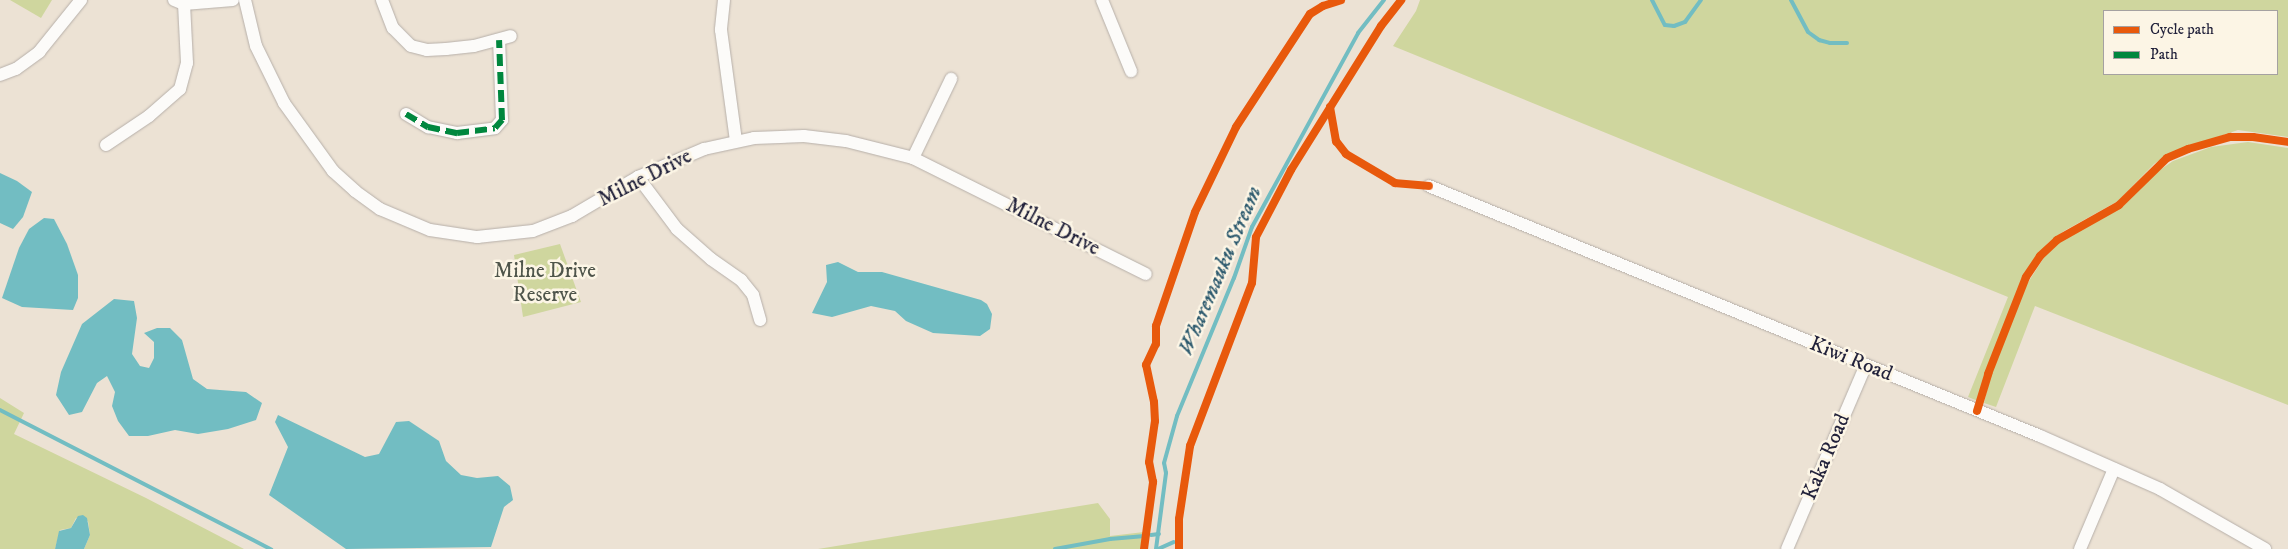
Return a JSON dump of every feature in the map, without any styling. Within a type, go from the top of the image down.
[{"type":"street","points":[[0,75],[16,70],[39,52],[81,0]]},
{"type":"street","points":[[106,145],[149,116],[180,89],[186,63],[179,2],[233,0]]},
{"type":"street","name":"Milne Drive","points":[[245,0],[256,46],[284,103],[333,171],[367,201],[394,217],[430,230],[457,236],[487,237],[533,231],[572,216],[638,177],[683,156],[736,141],[779,136],[820,137],[876,147],[913,158],[1146,274]]},
{"type":"street","points":[[382,0],[393,28],[411,46],[427,50],[446,49],[474,46],[512,36]]},
{"type":"street","points":[[724,0],[721,30],[736,141]]},
{"type":"street","points":[[1102,0],[1131,71]]},
{"type":"street","points":[[406,114],[428,127],[457,133],[495,128],[502,120],[498,40]]},
{"type":"street","points":[[913,158],[951,79]]},
{"type":"street","points":[[638,177],[677,229],[711,259],[741,280],[752,294],[760,320]]},
{"type":"street","name":"Kiwi Road","points":[[1429,186],[2040,436],[2160,489],[2265,549]]},
{"type":"street","name":"Kaka Road","points":[[1787,549],[1866,365]]},
{"type":"street","points":[[2080,549],[2114,469]]},
{"type":"green space","points":[[10,0],[52,0],[41,18]]},
{"type":"green space","points":[[1420,0],[2288,0],[2288,137],[2238,130],[2168,154],[2154,164],[2118,201],[2064,231],[2048,243],[2035,258],[2022,280],[1984,378],[1978,401],[1968,397],[2008,297],[1393,46],[1416,11]]},
{"type":"green space","points":[[2248,142],[2288,148],[2288,405],[2035,306],[1996,407],[1984,403],[1991,374],[2027,284],[2045,256],[2063,240],[2122,207],[2157,172],[2173,161],[2211,147]]},
{"type":"green space","name":"Milne Drive Reserve","points":[[560,244],[581,302],[523,317],[514,255]]},
{"type":"green space","points":[[0,398],[24,413],[14,434],[146,498],[244,549],[84,549],[90,535],[88,521],[76,518],[71,528],[60,530],[55,549],[0,549]]},
{"type":"green space","points":[[1098,503],[1110,519],[1110,536],[1144,532],[1142,549],[818,549]]},
{"type":"water","points":[[0,173],[17,181],[32,192],[23,217],[13,229],[0,223]]},
{"type":"water","points":[[44,218],[54,219],[67,244],[78,275],[78,298],[73,310],[22,307],[2,298],[19,248],[29,229]]},
{"type":"water","points":[[838,262],[858,272],[882,272],[981,300],[987,304],[992,314],[990,329],[980,336],[933,333],[906,321],[895,311],[871,306],[832,317],[812,313],[827,282],[826,265]]},
{"type":"water","points":[[114,299],[134,301],[137,318],[132,354],[140,366],[149,368],[154,358],[154,342],[144,333],[157,328],[170,328],[182,340],[193,379],[207,389],[246,392],[262,403],[256,420],[228,429],[198,434],[175,430],[148,436],[129,436],[118,421],[112,406],[115,392],[107,376],[97,383],[82,412],[69,415],[56,395],[61,372],[82,324]]},
{"type":"water","points":[[278,415],[365,457],[379,454],[396,422],[409,421],[439,441],[446,461],[461,475],[477,478],[498,476],[510,486],[513,500],[504,507],[491,547],[346,549],[269,495],[288,447],[275,422]]},
{"type":"water","points":[[83,515],[87,518],[90,535],[84,549],[55,549],[59,531],[71,528],[78,516]]},
{"type":"waterway","name":"Wharemauku Stream","points":[[1156,549],[1166,473],[1164,463],[1177,416],[1234,278],[1252,227],[1358,33],[1384,0]]},
{"type":"waterway","points":[[1652,0],[1665,25],[1674,26],[1685,22],[1701,0]]},
{"type":"waterway","points":[[1791,0],[1808,32],[1819,40],[1830,43],[1847,43]]},
{"type":"waterway","points":[[0,410],[271,549]]},
{"type":"waterway","name":"Wharemauku Stream","points":[[1151,535],[1159,534]]},
{"type":"waterway","points":[[1055,549],[1110,539],[1142,536]]},
{"type":"waterway","points":[[1158,549],[1174,542]]},
{"type":"marked path","points":[[406,114],[428,127],[457,133],[495,128],[502,120],[499,40]]},
{"type":"cycle path","points":[[1144,549],[1153,482],[1149,462],[1155,421],[1154,402],[1146,365],[1156,344],[1156,326],[1195,212],[1236,127],[1310,14],[1323,6],[1341,0]]},
{"type":"cycle path","points":[[1179,549],[1179,519],[1190,446],[1252,283],[1256,237],[1291,170],[1381,26],[1401,0]]},
{"type":"cycle path","points":[[1330,107],[1336,141],[1346,154],[1395,183],[1429,186]]},
{"type":"cycle path","points":[[1977,411],[1988,374],[2026,277],[2040,256],[2057,240],[2119,205],[2167,158],[2188,149],[2230,137],[2253,137],[2288,142]]}]
